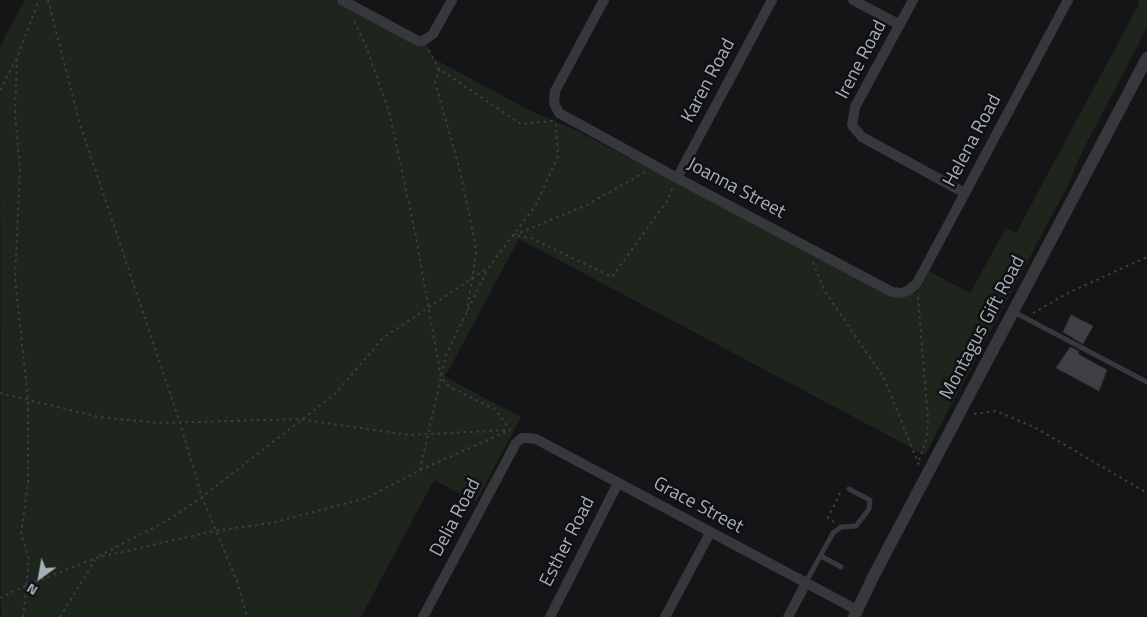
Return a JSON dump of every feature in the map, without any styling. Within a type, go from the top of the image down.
[{"type":"street","points":[[344,1],[418,41],[424,40],[433,34],[452,0]]},
{"type":"street","name":"Joanna Street","points":[[604,0],[555,91],[555,108],[569,120],[677,178],[892,292],[903,293]]},
{"type":"street","name":"Karen Road","points":[[677,178],[772,0]]},
{"type":"street","points":[[853,0],[900,24]]},
{"type":"street","name":"Irene Road","points":[[913,0],[854,107],[852,125],[862,137],[965,193]]},
{"type":"street","name":"Helena Road","points":[[903,293],[913,288],[917,283],[1068,0]]},
{"type":"street","name":"Montagus Gift Road","points":[[855,613],[1019,314],[1147,58]]},
{"type":"street","name":"Grace Street","points":[[522,438],[536,439],[806,583],[855,613]]},
{"type":"street","name":"Delia Road","points":[[423,617],[516,443],[522,438]]},
{"type":"street","name":"Esther Road","points":[[550,617],[618,483]]},
{"type":"street","points":[[665,617],[710,533]]},
{"type":"street","points":[[788,617],[806,583]]},
{"type":"lane","points":[[1019,314],[1147,382]]},
{"type":"lane","points":[[806,583],[833,532],[841,527],[856,526],[869,509],[870,500],[849,489]]},
{"type":"lane","points":[[821,556],[842,566]]},
{"type":"path","points":[[0,90],[17,58],[39,0]]},
{"type":"path","points":[[48,0],[79,120],[180,423],[202,496],[214,531],[237,581],[247,617]]},
{"type":"path","points":[[344,1],[367,49],[390,115],[416,237],[441,378],[450,388],[496,410],[510,430],[522,438]]},
{"type":"path","points":[[420,470],[446,355],[488,267],[536,205],[558,156],[556,121],[520,124],[439,69],[424,40]]},
{"type":"path","points":[[17,58],[15,114],[20,169],[15,279],[28,400],[28,482],[22,534],[28,560],[28,575],[25,586],[23,617]]},
{"type":"path","points":[[439,69],[435,82],[459,167],[475,242],[473,278],[467,311]]},
{"type":"path","points":[[514,235],[587,205],[655,166]]},
{"type":"path","points":[[514,235],[531,238],[612,277],[666,201],[677,178]]},
{"type":"path","points":[[806,246],[824,290],[884,378],[920,467]]},
{"type":"path","points":[[1019,314],[1147,257]]},
{"type":"path","points":[[60,617],[96,558],[163,523],[202,496],[299,419],[336,393],[383,338],[488,267]]},
{"type":"path","points":[[917,283],[928,420],[927,438],[918,463]]},
{"type":"path","points":[[0,393],[99,417],[159,424],[299,419],[409,435],[510,430]]},
{"type":"path","points":[[974,414],[996,411],[1034,427],[1147,493]]},
{"type":"path","points":[[0,598],[96,558],[214,531],[270,523],[367,498],[420,470],[510,430]]},
{"type":"path","points":[[841,527],[828,518],[843,488],[849,489]]},
{"type":"shaded area","points":[[25,0],[334,0],[412,42],[426,43],[434,59],[533,112],[576,130],[896,298],[914,294],[922,285],[929,271],[970,293],[1006,228],[1016,233],[1139,4],[1137,0],[1147,0],[1147,28],[1081,154],[1069,183],[925,455],[519,239],[445,377],[521,417],[476,502],[434,480],[361,617],[1,617],[0,46]]},
{"type":"building","points":[[1071,315],[1093,326],[1083,344],[1063,332]]},
{"type":"building","points":[[1070,347],[1079,351],[1078,354],[1107,370],[1099,391],[1056,368]]}]
